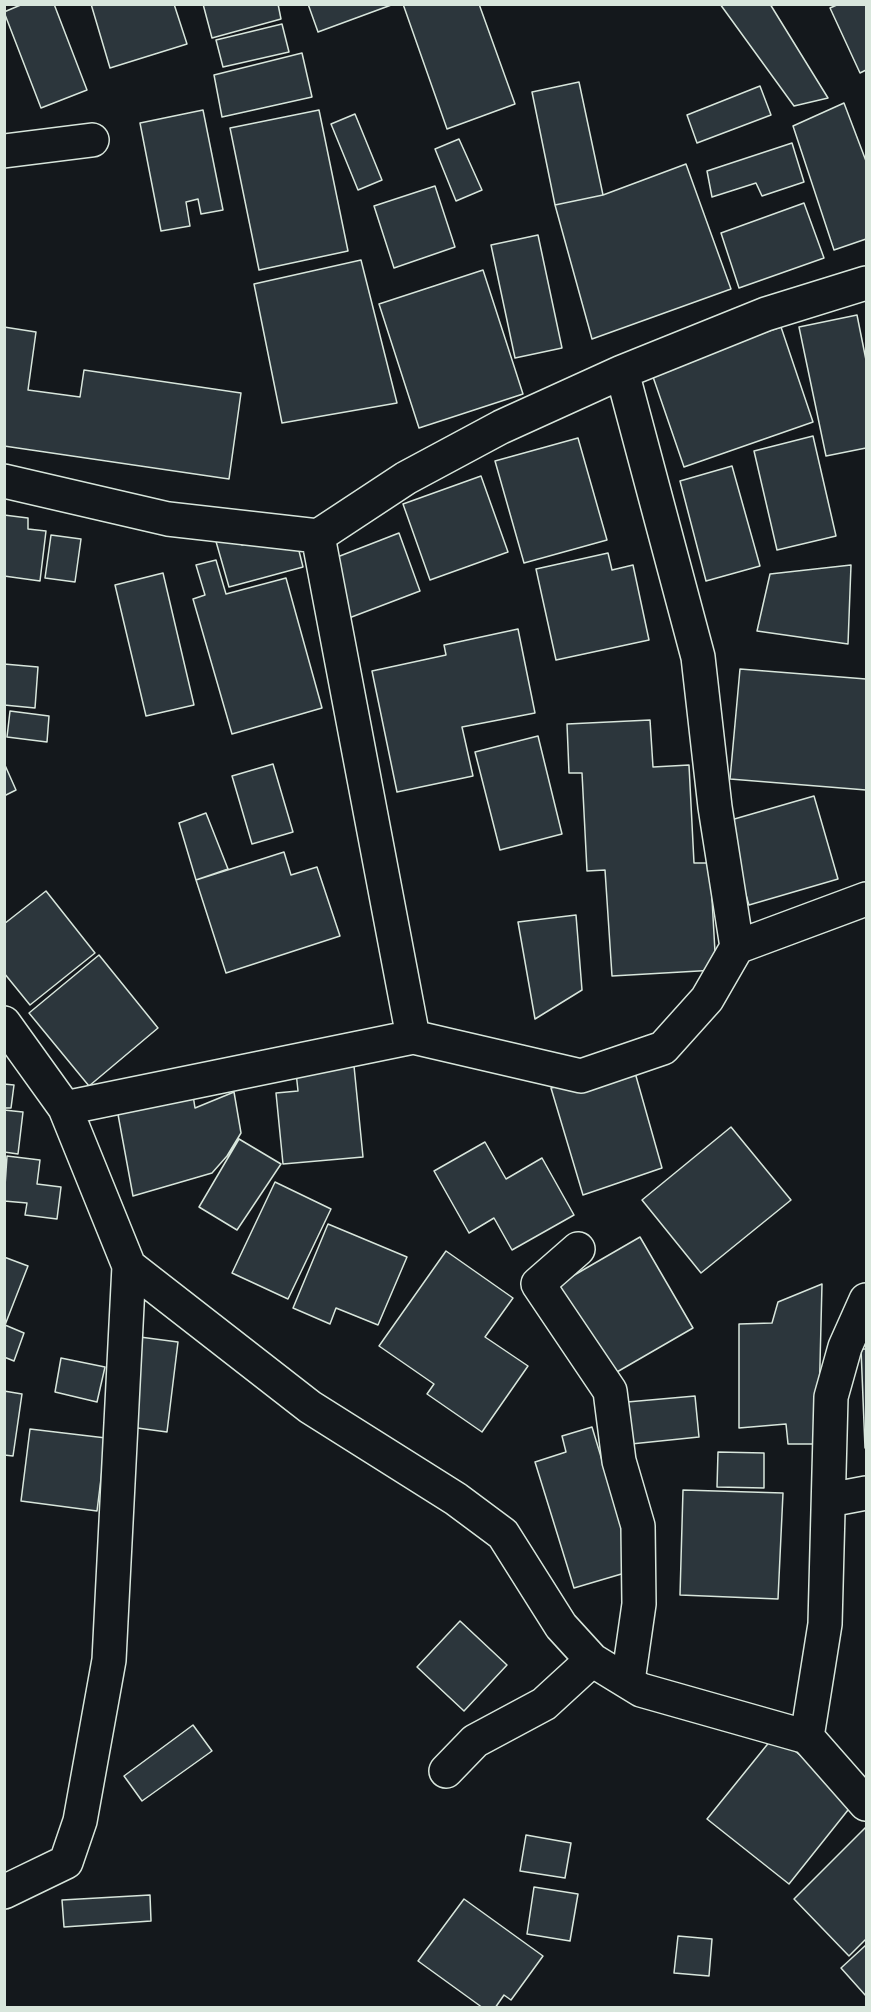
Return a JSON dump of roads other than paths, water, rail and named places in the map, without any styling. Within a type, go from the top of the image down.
[{"type":"street","points":[[4,151],[92,140]]},
{"type":"street","points":[[4,481],[168,519],[318,536],[406,478],[501,427],[622,372],[766,314],[867,283]]},
{"type":"street","points":[[65,1108],[413,1038],[581,1076],[663,1048],[707,999],[737,947],[715,807],[698,657],[622,372]]},
{"type":"street","points":[[318,536],[413,1038]]},
{"type":"street","points":[[737,947],[867,899]]},
{"type":"street","points":[[4,1023],[65,1108],[129,1266],[109,1660],[80,1821],[66,1862],[4,1892]]},
{"type":"street","points":[[578,1249],[538,1284],[610,1391],[619,1461],[638,1526],[639,1604],[628,1681]]},
{"type":"street","points":[[129,1266],[310,1407],[456,1499],[503,1534],[561,1626],[592,1660],[641,1690],[807,1737],[867,1804]]},
{"type":"street","points":[[807,1737],[825,1624],[831,1397],[845,1347],[867,1300]]},
{"type":"street","points":[[829,1500],[867,1493]]},
{"type":"street","points":[[446,1771],[475,1740],[544,1704],[592,1660]]}]
